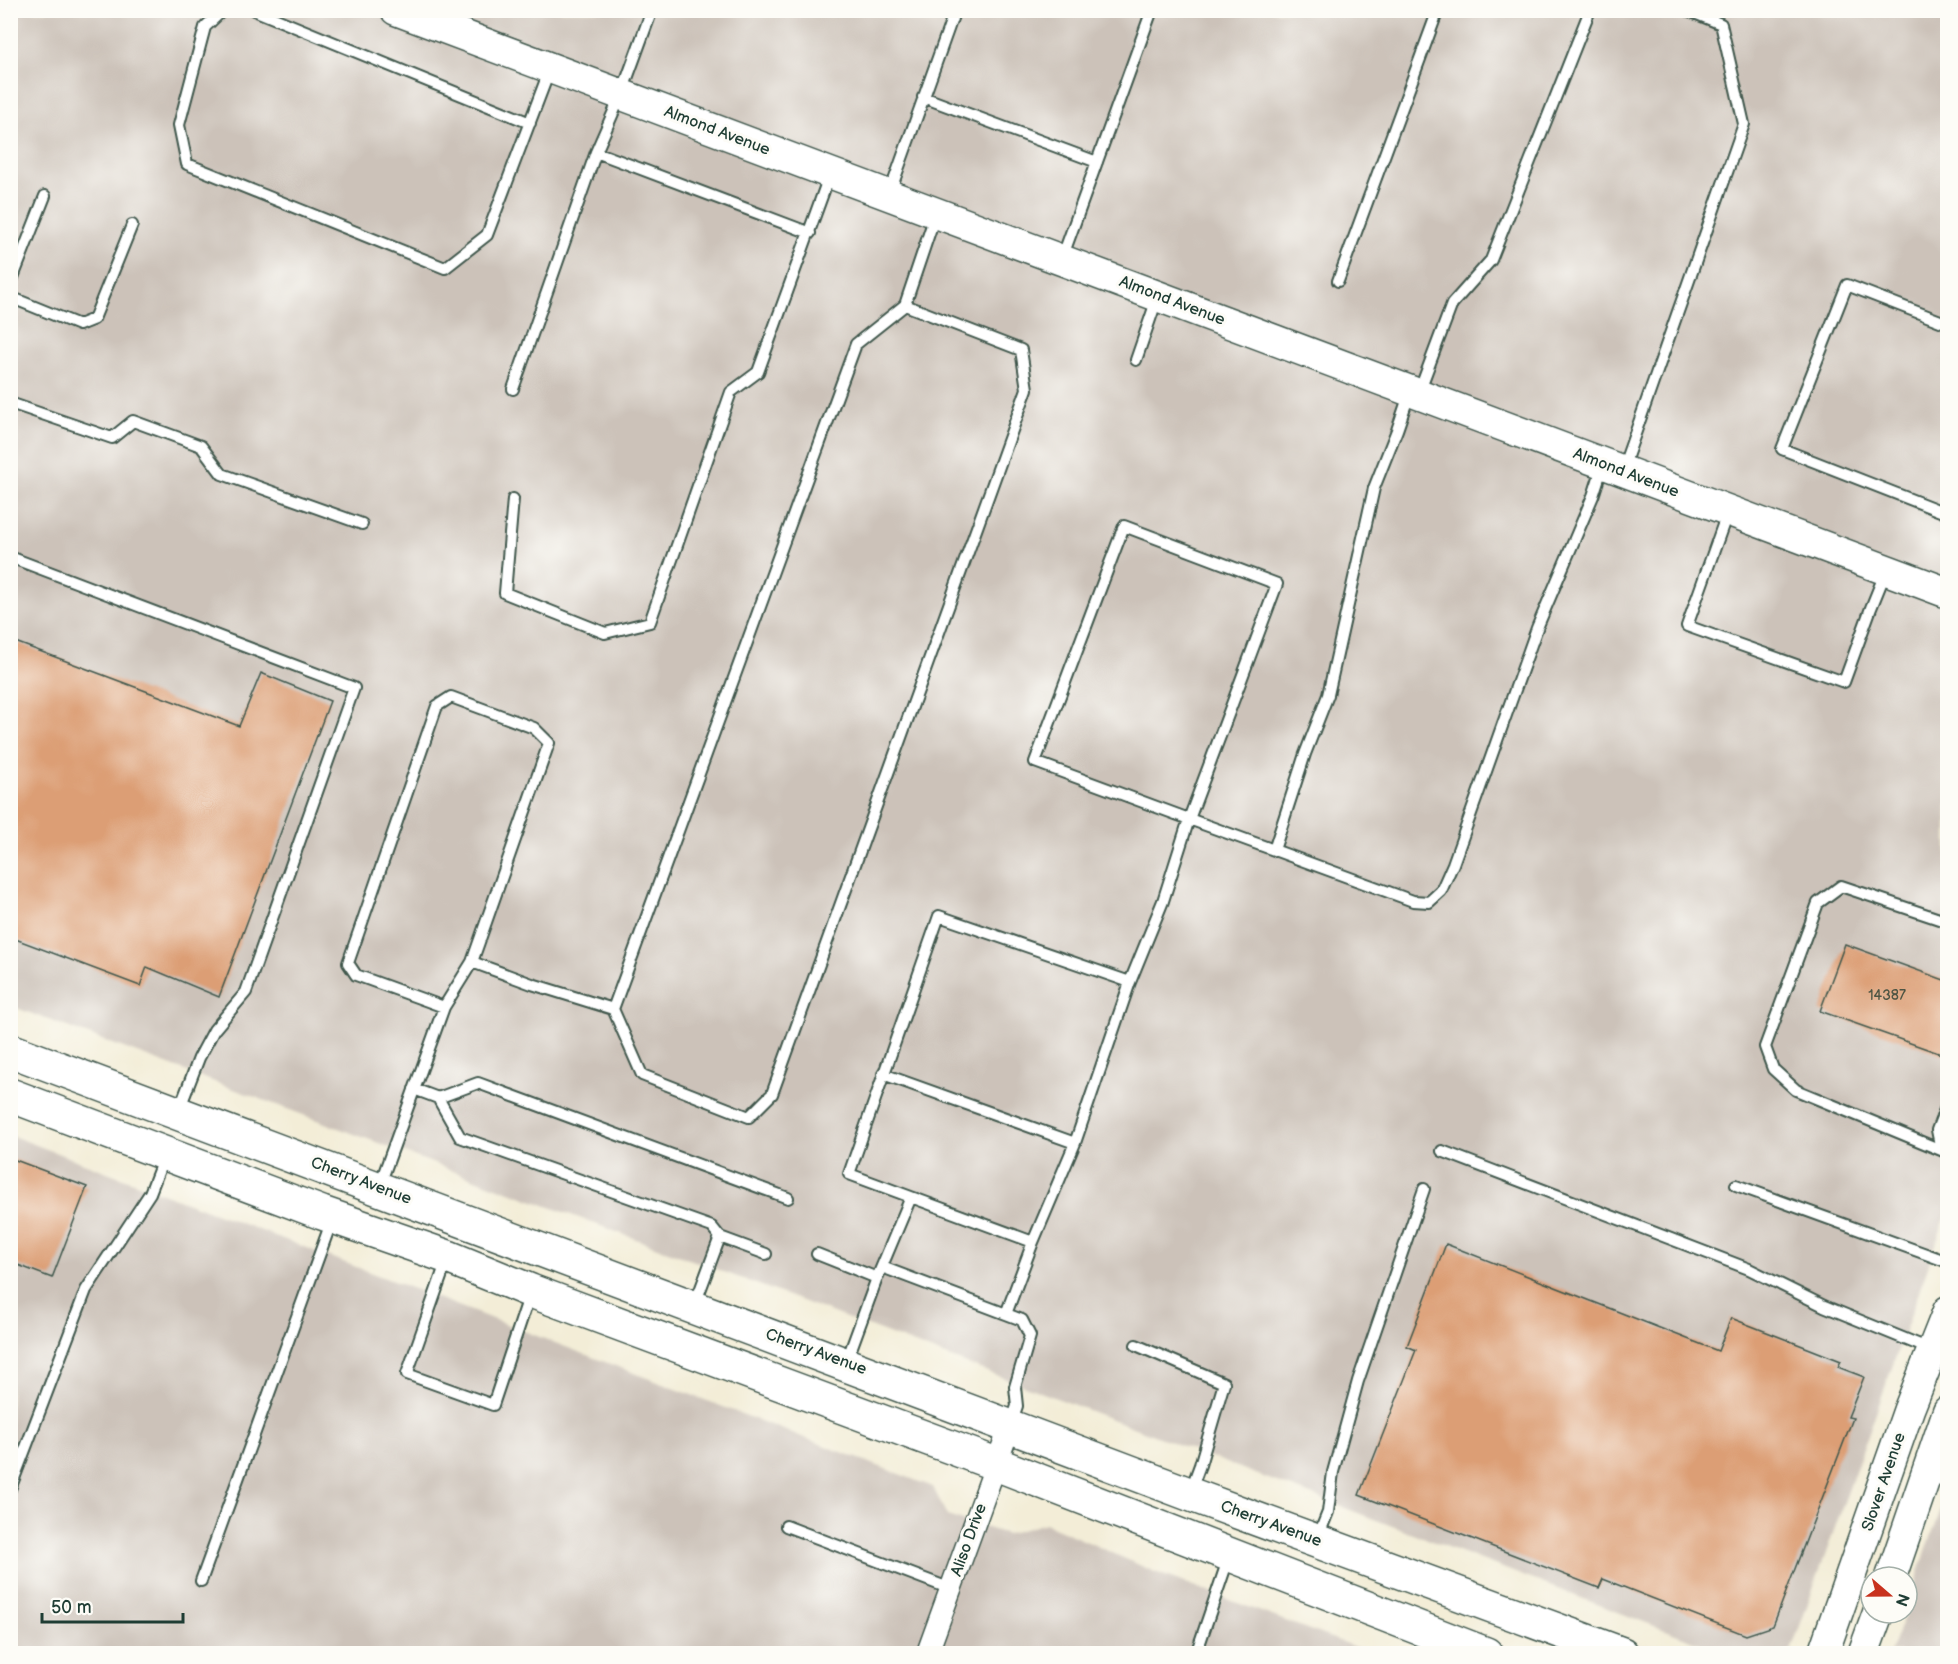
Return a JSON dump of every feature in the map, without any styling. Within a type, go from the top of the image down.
[{"type":"main road","name":"Cherry Avenue","points":[[10,1050],[845,1363],[1013,1416],[1189,1494],[1622,1653]]},
{"type":"main road","points":[[10,1095],[996,1464],[1486,1653]]},
{"type":"street","name":"Almond Avenue","points":[[396,10],[1947,593]]},
{"type":"street","name":"Slover Avenue","points":[[1823,1653],[1909,1409],[1947,1311]]},
{"type":"street","points":[[1895,1565],[1947,1411]]},
{"type":"street","name":"Aliso Drive","points":[[927,1653],[1013,1416]]},
{"type":"street","points":[[1863,1653],[1874,1625]]},
{"type":"lane","points":[[223,10],[205,27],[179,125],[187,164],[445,268],[487,235],[550,69]]},
{"type":"lane","points":[[254,10],[530,123]]},
{"type":"lane","points":[[513,389],[596,152],[621,95],[652,10]]},
{"type":"lane","points":[[890,196],[955,10]]},
{"type":"lane","points":[[1061,260],[1152,10]]},
{"type":"lane","points":[[1338,281],[1438,10]]},
{"type":"lane","points":[[1274,850],[1305,754],[1328,695],[1374,488],[1452,304],[1491,260],[1590,10]]},
{"type":"lane","points":[[1006,1314],[1033,1242],[1075,1143],[1130,982],[1163,901],[1189,819],[1277,584],[1124,526],[1035,762],[1189,819],[1413,901],[1429,902],[1442,891],[1461,844],[1537,628],[1593,496],[1613,468],[1657,376],[1744,124],[1721,24],[1687,10]]},
{"type":"lane","points":[[923,97],[1097,162]]},
{"type":"lane","points":[[596,152],[810,233]]},
{"type":"lane","points":[[513,500],[505,593],[604,633],[650,622],[731,392],[758,372],[830,174]]},
{"type":"lane","points":[[10,285],[45,196]]},
{"type":"lane","points":[[905,305],[1021,350],[1027,389],[772,1094],[749,1117],[642,1075],[613,1009],[856,344],[905,305],[936,213]]},
{"type":"lane","points":[[10,297],[79,325],[94,320],[132,225]]},
{"type":"lane","points":[[1947,324],[1847,285],[1782,449],[1947,514]]},
{"type":"lane","points":[[1136,360],[1158,296]]},
{"type":"lane","points":[[10,403],[112,438],[133,421],[201,446],[222,474],[362,524]]},
{"type":"lane","points":[[1728,511],[1687,626],[1844,682],[1886,570]]},
{"type":"lane","points":[[10,557],[354,688],[246,992],[214,1030],[178,1113]]},
{"type":"lane","points":[[379,1188],[444,1007],[472,962],[549,743],[534,728],[451,697],[437,706],[348,963],[356,975],[444,1007]]},
{"type":"lane","points":[[1944,1152],[1796,1090],[1773,1069],[1765,1047],[1818,903],[1841,886],[1947,922]]},
{"type":"lane","points":[[1033,1242],[849,1174],[939,916],[1130,982]]},
{"type":"lane","points":[[472,962],[532,984],[613,1009]]},
{"type":"lane","points":[[883,1074],[1075,1143]]},
{"type":"lane","points":[[438,1098],[478,1083],[788,1198]]},
{"type":"lane","points":[[414,1089],[438,1098],[460,1137],[712,1227],[720,1237],[766,1254]]},
{"type":"lane","points":[[1944,1152],[1937,1130],[1947,1102]]},
{"type":"lane","points":[[1442,1151],[1749,1269],[1824,1306],[1932,1351]]},
{"type":"lane","points":[[10,1489],[86,1290],[150,1193],[166,1154]]},
{"type":"lane","points":[[1736,1185],[1947,1262]]},
{"type":"lane","points":[[1317,1540],[1328,1512],[1334,1472],[1358,1381],[1424,1189]]},
{"type":"lane","points":[[845,1363],[910,1197]]},
{"type":"lane","points":[[201,1581],[333,1217]]},
{"type":"lane","points":[[693,1307],[720,1237]]},
{"type":"lane","points":[[818,1254],[880,1272],[1022,1320],[1030,1336],[1015,1388],[1013,1416]]},
{"type":"lane","points":[[448,1257],[407,1374],[493,1405],[531,1291]]},
{"type":"lane","points":[[1136,1346],[1224,1383],[1189,1494]]},
{"type":"lane","points":[[786,1526],[951,1589]]},
{"type":"lane","points":[[1196,1653],[1231,1554]]},
{"type":"shaded area","points":[[10,11],[1947,11],[1947,1213],[1791,1651],[1784,1654],[1722,1653],[799,1300],[11,1006]]},
{"type":"shaded area","points":[[10,1135],[933,1487],[947,1516],[1007,1534],[1045,1523],[1155,1572],[1371,1653],[11,1653]]},
{"type":"shaded area","points":[[1947,1492],[1947,1653],[1890,1653],[1900,1625],[1919,1625],[1919,1572]]},
{"type":"building","points":[[10,640],[239,726],[261,673],[330,701],[219,997],[147,967],[140,986],[10,937]]},
{"type":"building","points":[[1845,944],[1947,981],[1947,1046],[1944,1055],[1820,1011]]},
{"type":"building","points":[[10,1158],[87,1187],[52,1278],[10,1262]]},
{"type":"building","points":[[1446,1244],[1718,1351],[1731,1318],[1841,1361],[1838,1367],[1864,1377],[1848,1417],[1853,1418],[1773,1626],[1746,1635],[1603,1579],[1599,1588],[1359,1495],[1416,1350],[1407,1346]]}]
